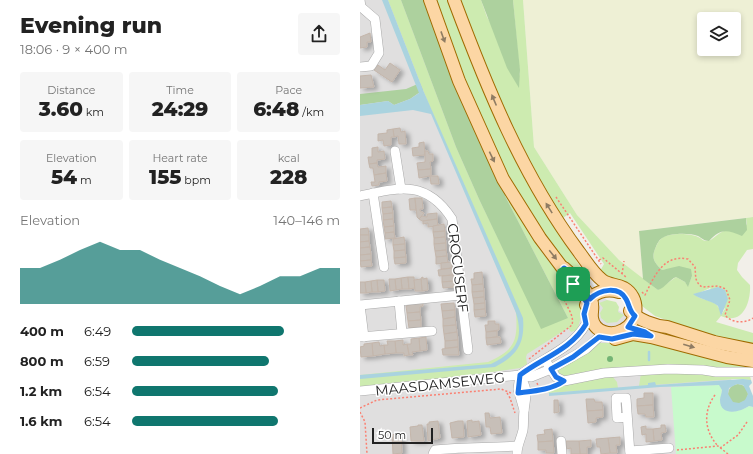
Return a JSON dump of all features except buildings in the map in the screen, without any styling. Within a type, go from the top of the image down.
[{"type":"main road","points":[[430,0],[460,81],[503,179],[540,238],[589,301]]},
{"type":"main road","points":[[454,0],[488,86],[522,161],[543,199],[570,240],[599,277],[607,283],[616,285],[630,293],[635,312],[626,332]]},
{"type":"main road","points":[[753,350],[714,342],[667,327],[660,327],[629,310],[626,298],[618,292],[604,291],[589,301],[584,314],[595,331],[613,333],[623,330],[626,332],[645,332],[651,336],[753,362]]},
{"type":"street","points":[[360,0],[361,7],[375,18],[379,53],[370,66],[360,67]]},
{"type":"street","points":[[395,151],[401,189]]},
{"type":"street","name":"CROCUSERF","points":[[360,196],[401,189],[418,189],[443,205],[452,218],[468,350]]},
{"type":"street","points":[[373,193],[384,267]]},
{"type":"street","points":[[432,331],[362,337],[360,305],[461,294]]},
{"type":"street","points":[[399,301],[402,333]]},
{"type":"street","name":"MAASDAMSEWEG","points":[[360,391],[520,375],[531,377],[551,369],[573,357],[595,331]]},
{"type":"street","name":"MAASDAMSEWEG","points":[[520,375],[530,367],[545,360],[575,338],[595,331]]},
{"type":"street","points":[[545,360],[556,377],[564,381],[604,373],[668,368],[716,372],[753,372]]},
{"type":"street","points":[[433,454],[435,450],[475,446],[517,450],[523,430],[524,410],[520,375]]},
{"type":"street","points":[[627,417],[630,453],[669,448]]},
{"type":"street","points":[[561,441],[562,454]]},
{"type":"path","points":[[555,197],[583,236]]},
{"type":"path","points":[[648,289],[655,272],[662,266],[678,258],[688,259],[695,267],[695,279],[702,287],[718,286],[726,289],[730,300],[725,315],[727,317],[742,322],[753,318]]},
{"type":"path","points":[[616,285],[624,261]]},
{"type":"path","points":[[541,348],[572,325],[573,318],[564,301],[563,294],[566,290]]},
{"type":"path","name":"MAASDAMSEWEG","points":[[360,408],[377,400],[501,389],[507,393],[540,390],[564,381]]},
{"type":"path","points":[[715,395],[708,407],[707,421],[711,437],[718,446],[728,454]]},
{"type":"path","points":[[360,412],[365,422],[367,454]]},
{"type":"path","points":[[720,448],[738,435],[746,422]]},
{"type":"path","points":[[669,448],[673,450],[718,446]]},
{"type":"shaded area","points":[[360,0],[440,0],[516,174],[563,251],[615,309],[662,332],[723,351],[753,454],[360,454]]},
{"type":"green space","points":[[388,0],[401,0],[456,147],[479,199],[529,302],[568,318],[505,196],[508,194],[539,248],[553,266],[569,282],[578,296],[581,311],[577,330],[571,332],[568,328],[527,354],[527,364],[520,368],[427,381],[360,387],[360,375],[488,362],[497,358],[509,349],[513,343],[516,330],[516,312],[423,90]]},
{"type":"green space","points":[[401,0],[426,0],[508,194],[505,196],[568,318],[541,329],[456,147]]},
{"type":"green space","points":[[436,0],[449,0],[487,99],[514,157],[538,201],[583,271],[576,276],[531,214],[493,145],[462,73]]},
{"type":"green space","points":[[458,0],[481,0],[487,17],[520,76],[513,0],[523,0],[534,147],[577,215],[619,260],[658,290],[676,277],[685,282],[688,286],[692,276],[668,269],[662,270],[657,265],[653,256],[658,243],[662,238],[674,234],[685,234],[699,237],[706,241],[713,239],[720,233],[728,230],[734,231],[740,235],[747,224],[746,218],[753,217],[753,249],[747,250],[738,263],[737,270],[750,285],[747,305],[744,311],[735,318],[721,316],[716,322],[753,333],[753,345],[703,333],[655,316],[599,273],[604,264],[570,213],[563,218],[545,196],[521,152]],"holes":[[[710,288],[725,309],[721,315],[720,309],[717,305],[694,294]]]},
{"type":"green space","points":[[481,0],[513,0],[520,70],[519,88],[507,68]]},
{"type":"green space","points":[[523,0],[753,0],[753,217],[639,231],[643,279],[619,260],[577,215],[534,147]]},
{"type":"green space","points":[[420,83],[423,90],[410,99],[394,105],[388,101],[360,105],[360,94],[406,89]]},
{"type":"green space","points":[[746,218],[747,230],[742,236],[724,231],[717,234],[709,241],[690,234],[672,235],[659,240],[653,256],[656,263],[662,270],[679,266],[691,269],[692,276],[688,287],[685,282],[676,277],[658,290],[643,279],[639,231]]},
{"type":"green space","points":[[607,300],[616,302],[619,307],[618,312],[624,315],[617,322],[607,323],[601,318],[600,313],[603,308],[599,303]]},
{"type":"green space","points":[[631,338],[753,365],[753,370],[582,373],[563,377],[558,372],[558,370],[598,343],[613,343]]},
{"type":"green space","points":[[659,372],[750,376],[751,380],[735,379],[639,386],[641,373]]},
{"type":"green space","points":[[612,376],[617,382],[618,388],[549,393],[547,391],[585,378]]},
{"type":"green space","points":[[738,384],[745,387],[748,394],[745,401],[738,404],[731,401],[728,394],[731,387]]},
{"type":"green space","points":[[719,385],[722,389],[721,403],[726,410],[738,411],[749,406],[753,407],[753,454],[676,454],[671,387]]},
{"type":"water","points":[[382,0],[388,0],[423,90],[523,318],[523,335],[518,347],[509,358],[495,367],[360,379],[360,375],[491,364],[507,355],[512,349],[516,344],[519,330],[516,313],[431,114],[413,110],[360,116],[360,105],[388,101],[394,105],[410,99],[419,93]]},
{"type":"water","points":[[718,287],[725,290],[728,299],[721,316],[718,306],[693,294]]},
{"type":"water","points":[[743,379],[751,380],[752,383],[749,386],[753,396],[753,407],[749,406],[732,412],[723,409],[720,400],[722,390],[719,385],[660,387],[549,396],[549,393],[648,385],[648,383],[655,382],[656,385]],"holes":[[[737,384],[743,385],[748,394],[745,400],[739,403],[733,402],[728,394],[729,388]]]},
{"type":"waterway","points":[[649,352],[649,360]]},
{"type":"route","points":[[564,268],[572,275],[590,299],[598,293],[608,290],[622,294],[628,302],[629,310],[635,316],[628,327],[645,332],[651,336],[644,337],[633,334],[618,339],[605,339],[599,337],[586,349],[551,369],[559,380],[564,381],[540,390],[518,393],[520,375],[530,367],[561,350],[583,330],[586,324],[584,314],[587,303],[586,299],[573,284],[564,268]]}]
